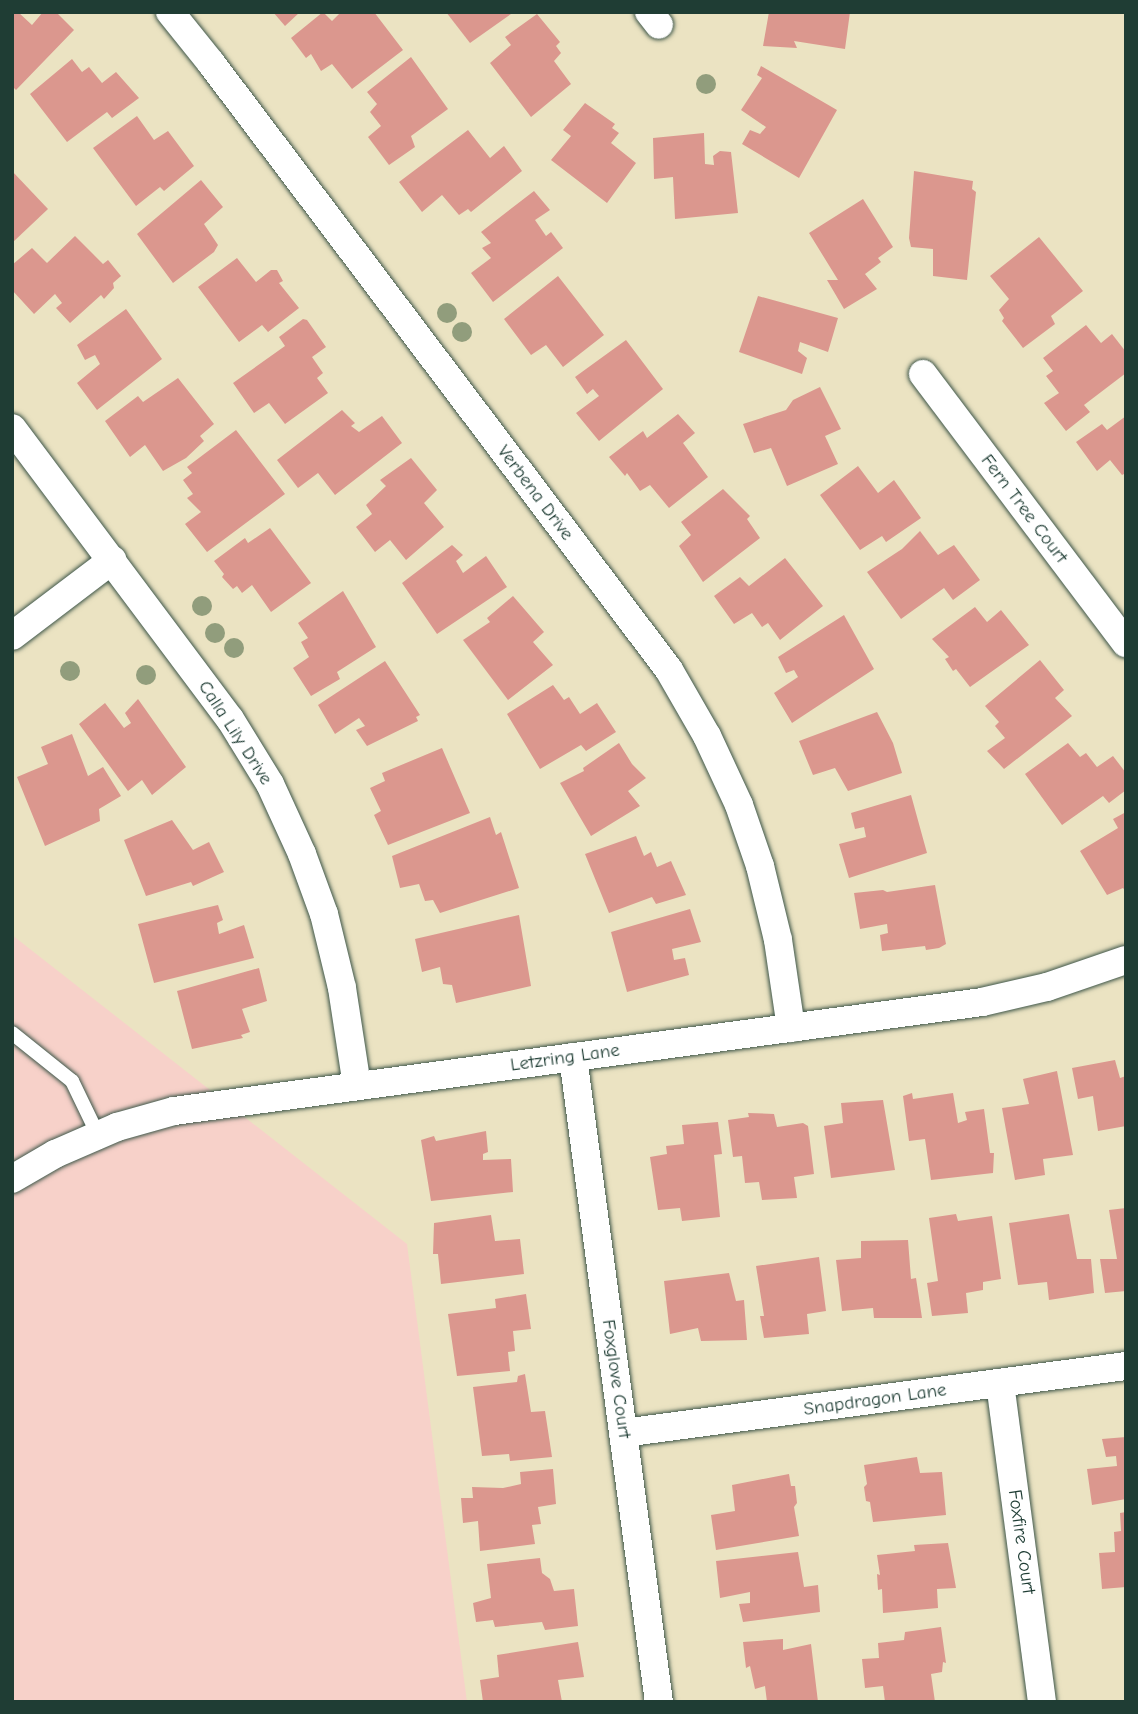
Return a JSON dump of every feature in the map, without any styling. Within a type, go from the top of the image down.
[{"type":"street","name":"Verbena Drive","points":[[170,12],[669,670],[708,736],[744,817],[760,866],[778,940],[791,1028]]},
{"type":"street","name":"Fern Tree Court","points":[[923,374],[1126,643]]},
{"type":"street","name":"Calla Lily Drive","points":[[12,428],[230,719],[270,784],[302,853],[324,914],[342,988],[356,1086]]},
{"type":"street","points":[[12,636],[112,560]]},
{"type":"street","name":"Letzring Lane","points":[[12,1179],[55,1154],[98,1135],[174,1111],[982,1002],[1047,987],[1126,960]]},
{"type":"street","name":"Foxglove Court","points":[[573,1057],[659,1702]]},
{"type":"street","name":"Snapdragon Lane","points":[[623,1433],[1126,1366]]},
{"type":"street","name":"Foxfire Court","points":[[1000,1383],[1042,1702]]},
{"type":"lane","points":[[12,1033],[72,1080],[98,1135]]},
{"type":"shaded area","points":[[12,935],[407,1244],[467,1702],[12,1702]]},
{"type":"building","points":[[12,12],[18,12],[32,25],[43,12],[56,12],[74,30],[16,90],[12,86]]},
{"type":"building","points":[[273,12],[300,12],[285,26]]},
{"type":"building","points":[[323,12],[332,21],[341,12],[374,12],[403,50],[352,89],[332,64],[321,71],[311,54],[306,58],[291,38]]},
{"type":"building","points":[[446,12],[509,12],[511,14],[470,43]]},
{"type":"building","points":[[769,12],[850,12],[845,49],[794,41],[797,48],[763,46]]},
{"type":"building","points":[[537,14],[560,42],[556,46],[561,53],[554,61],[571,84],[531,117],[490,63],[511,45],[505,37]]},
{"type":"building","points":[[411,57],[448,109],[411,136],[415,147],[389,165],[368,137],[381,126],[370,112],[377,104],[367,92]]},
{"type":"building","points":[[72,59],[82,72],[89,67],[102,83],[116,72],[139,98],[112,118],[107,112],[67,142],[30,94]]},
{"type":"building","points":[[761,66],[837,110],[799,178],[742,144],[750,130],[760,134],[766,127],[741,110],[762,78],[757,75]]},
{"type":"building","points":[[585,103],[615,124],[612,128],[619,133],[611,143],[636,163],[607,203],[551,160],[571,136],[563,130]]},
{"type":"building","points":[[137,116],[154,140],[168,131],[194,166],[164,191],[160,187],[136,206],[93,148]]},
{"type":"building","points":[[468,130],[490,158],[504,146],[522,171],[471,212],[468,209],[459,215],[442,195],[422,212],[399,182]]},
{"type":"building","points":[[704,133],[705,164],[714,165],[713,156],[720,151],[731,152],[738,213],[675,219],[673,177],[654,179],[653,138]]},
{"type":"building","points":[[12,171],[48,209],[12,243]]},
{"type":"building","points":[[914,171],[973,181],[972,189],[976,192],[967,280],[933,276],[933,249],[911,247],[909,238]]},
{"type":"building","points":[[201,180],[223,207],[204,224],[218,245],[214,252],[173,283],[137,234]]},
{"type":"building","points":[[534,191],[550,210],[535,220],[546,236],[551,232],[563,248],[493,302],[471,273],[491,258],[482,248],[491,243],[481,232]]},
{"type":"building","points":[[863,199],[893,247],[878,258],[881,262],[865,274],[877,289],[844,309],[827,280],[838,280],[809,233]]},
{"type":"building","points":[[75,236],[103,264],[108,260],[121,276],[113,283],[114,288],[104,299],[101,295],[70,323],[56,308],[62,303],[55,294],[34,314],[12,290],[12,265],[32,248],[47,263]]},
{"type":"building","points":[[1039,237],[1083,291],[1051,316],[1055,324],[1023,348],[1002,321],[1004,318],[999,310],[1009,299],[990,276]]},
{"type":"building","points":[[237,258],[256,282],[271,270],[277,270],[283,281],[279,283],[299,308],[268,332],[262,325],[239,342],[198,287]]},
{"type":"building","points":[[558,276],[604,335],[563,367],[546,345],[531,355],[504,319]]},
{"type":"building","points":[[758,296],[838,318],[828,352],[800,342],[798,351],[807,358],[802,374],[739,352]]},
{"type":"building","points":[[126,309],[162,359],[97,410],[77,383],[100,364],[95,355],[85,360],[77,345]]},
{"type":"building","points":[[303,319],[307,320],[326,347],[312,357],[323,373],[317,378],[328,393],[285,424],[269,403],[254,413],[233,383],[285,346],[279,337]]},
{"type":"building","points":[[1086,325],[1101,343],[1112,334],[1126,352],[1126,373],[1084,405],[1090,412],[1066,431],[1044,403],[1059,393],[1046,376],[1053,371],[1043,358]]},
{"type":"building","points":[[626,340],[663,389],[599,441],[576,413],[599,396],[593,389],[587,394],[575,377]]},
{"type":"building","points":[[178,378],[214,424],[200,436],[204,441],[186,458],[163,471],[145,445],[130,457],[105,421],[138,396],[143,402]]},
{"type":"building","points":[[820,387],[841,429],[825,436],[838,464],[787,486],[771,448],[754,453],[743,424],[786,410],[793,400]]},
{"type":"building","points":[[342,410],[355,423],[351,426],[359,432],[382,416],[402,443],[335,495],[318,473],[298,488],[277,460]]},
{"type":"building","points":[[678,414],[695,433],[683,443],[708,477],[669,508],[650,485],[640,491],[627,473],[625,476],[609,457],[643,431],[647,438]]},
{"type":"building","points":[[1126,416],[1126,473],[1122,475],[1110,460],[1097,471],[1076,442],[1102,424],[1107,430]]},
{"type":"building","points":[[236,430],[285,494],[207,552],[185,524],[201,512],[187,498],[193,494],[183,480],[192,473],[187,467]]},
{"type":"building","points":[[411,458],[437,490],[424,503],[444,527],[406,560],[390,540],[375,552],[356,527],[372,514],[366,505],[386,486],[380,480]]},
{"type":"building","points":[[858,466],[878,493],[894,480],[921,518],[886,542],[882,536],[860,550],[820,495]]},
{"type":"building","points":[[723,489],[750,516],[747,519],[760,538],[703,582],[679,546],[691,535],[681,522]]},
{"type":"building","points":[[270,528],[311,583],[271,612],[252,585],[242,593],[237,586],[233,589],[222,577],[224,574],[214,561],[245,538],[248,543]]},
{"type":"building","points":[[920,531],[938,555],[954,545],[980,580],[953,600],[944,588],[901,619],[867,572],[902,549]]},
{"type":"building","points":[[452,545],[463,555],[456,561],[463,573],[486,556],[507,587],[437,634],[402,583]]},
{"type":"building","points":[[785,558],[823,606],[780,640],[768,623],[762,627],[752,613],[734,624],[714,596],[740,577],[749,586]]},
{"type":"building","points":[[343,591],[376,647],[337,672],[340,679],[311,696],[293,668],[309,657],[301,642],[308,638],[298,623]]},
{"type":"building","points":[[513,596],[544,632],[533,642],[553,665],[508,700],[463,640],[490,622],[487,618]]},
{"type":"building","points":[[975,607],[987,622],[1001,610],[1029,645],[970,687],[956,669],[953,671],[945,659],[949,657],[932,639]]},
{"type":"building","points":[[844,615],[874,669],[792,723],[774,693],[798,677],[794,670],[786,673],[778,657]]},
{"type":"building","points":[[1040,660],[1064,690],[1055,698],[1072,716],[1004,769],[987,751],[1005,738],[995,726],[999,722],[985,706]]},
{"type":"building","points":[[385,661],[420,715],[416,717],[418,721],[367,746],[356,730],[365,726],[359,718],[335,734],[318,705]]},
{"type":"building","points":[[553,685],[564,700],[569,697],[580,714],[597,703],[616,732],[586,751],[581,745],[540,769],[507,714]]},
{"type":"building","points":[[138,699],[186,767],[152,795],[142,780],[128,791],[79,724],[105,703],[124,728],[131,723],[125,713]]},
{"type":"building","points":[[877,712],[893,743],[902,773],[848,791],[835,768],[813,775],[799,741]]},
{"type":"building","points":[[72,734],[88,776],[103,767],[121,796],[99,809],[100,821],[45,846],[17,777],[48,764],[41,747]]},
{"type":"building","points":[[619,743],[632,764],[646,778],[628,791],[640,806],[591,836],[560,783],[584,771],[583,768]]},
{"type":"building","points":[[1068,743],[1080,757],[1086,753],[1097,767],[1113,756],[1126,773],[1126,790],[1109,803],[1103,796],[1062,825],[1025,774]]},
{"type":"building","points":[[442,748],[470,813],[388,845],[374,815],[381,811],[370,788],[385,781],[382,773]]},
{"type":"building","points":[[911,795],[927,853],[849,878],[839,844],[866,837],[864,827],[855,829],[851,813]]},
{"type":"building","points":[[1126,812],[1126,892],[1123,888],[1107,895],[1080,851],[1118,828],[1113,819]]},
{"type":"building","points":[[490,817],[496,835],[501,832],[519,888],[440,913],[433,900],[425,901],[419,884],[400,888],[392,856]]},
{"type":"building","points":[[172,820],[193,850],[209,842],[224,872],[193,886],[191,882],[146,896],[124,840]]},
{"type":"building","points":[[636,836],[644,856],[651,852],[657,867],[671,861],[686,895],[656,904],[652,897],[609,913],[585,854]]},
{"type":"building","points":[[935,885],[946,944],[926,950],[925,946],[882,951],[880,935],[888,933],[887,924],[860,929],[854,893],[883,890],[887,892]]},
{"type":"building","points":[[218,905],[223,920],[217,923],[219,934],[244,925],[254,958],[154,983],[138,924]]},
{"type":"building","points":[[690,909],[701,942],[672,949],[674,960],[685,958],[689,975],[627,992],[611,932]]},
{"type":"building","points":[[519,915],[531,986],[456,1003],[452,985],[443,984],[440,967],[422,972],[415,939]]},
{"type":"building","points":[[259,968],[267,1001],[242,1009],[250,1032],[241,1035],[243,1038],[192,1049],[177,991]]},
{"type":"building","points":[[1115,1060],[1120,1078],[1126,1076],[1126,1126],[1098,1131],[1093,1096],[1078,1099],[1072,1068]]},
{"type":"building","points":[[1057,1071],[1073,1155],[1043,1159],[1045,1175],[1015,1180],[1002,1108],[1029,1104],[1023,1079]]},
{"type":"building","points":[[912,1093],[913,1099],[953,1093],[958,1123],[967,1120],[965,1112],[984,1109],[990,1153],[994,1153],[993,1173],[931,1180],[925,1139],[909,1141],[903,1096]]},
{"type":"building","points":[[883,1100],[895,1170],[831,1178],[824,1126],[843,1123],[841,1103]]},
{"type":"building","points":[[748,1113],[774,1114],[777,1127],[803,1123],[808,1126],[814,1174],[794,1177],[797,1198],[762,1200],[759,1182],[745,1183],[742,1156],[733,1157],[728,1120],[749,1117]]},
{"type":"building","points":[[718,1122],[722,1154],[714,1155],[720,1217],[682,1221],[680,1208],[658,1210],[650,1157],[667,1154],[666,1146],[684,1144],[682,1125]]},
{"type":"building","points":[[486,1131],[488,1152],[483,1154],[483,1160],[511,1159],[513,1192],[431,1201],[421,1140],[434,1136],[436,1141]]},
{"type":"building","points":[[1126,1208],[1126,1291],[1105,1293],[1100,1259],[1117,1259],[1109,1210]]},
{"type":"building","points":[[956,1214],[958,1221],[992,1216],[1001,1279],[983,1282],[983,1290],[966,1293],[968,1313],[932,1316],[927,1283],[938,1281],[929,1218]]},
{"type":"building","points":[[1069,1214],[1077,1259],[1091,1259],[1094,1293],[1049,1300],[1047,1282],[1018,1285],[1009,1223]]},
{"type":"building","points":[[491,1215],[495,1241],[520,1239],[524,1274],[441,1284],[438,1254],[433,1254],[434,1223]]},
{"type":"building","points":[[908,1240],[911,1279],[916,1278],[922,1318],[874,1318],[873,1308],[842,1311],[836,1260],[861,1258],[861,1241]]},
{"type":"building","points":[[819,1257],[826,1311],[807,1314],[809,1334],[764,1338],[760,1316],[764,1316],[756,1266]]},
{"type":"building","points":[[729,1273],[736,1301],[744,1300],[747,1340],[701,1341],[698,1328],[670,1334],[664,1281]]},
{"type":"building","points":[[526,1294],[531,1329],[513,1331],[515,1351],[508,1352],[510,1371],[457,1376],[448,1314],[496,1308],[495,1299]]},
{"type":"building","points":[[525,1374],[531,1412],[545,1411],[552,1457],[510,1461],[509,1454],[482,1456],[473,1387],[517,1382],[518,1376]]},
{"type":"building","points":[[1126,1437],[1126,1499],[1092,1505],[1087,1469],[1117,1466],[1116,1456],[1106,1457],[1102,1439]]},
{"type":"building","points":[[917,1457],[920,1473],[942,1472],[946,1515],[873,1522],[870,1502],[866,1501],[864,1465]]},
{"type":"building","points":[[553,1469],[556,1504],[538,1507],[541,1524],[532,1525],[535,1544],[480,1551],[478,1521],[463,1523],[461,1498],[473,1498],[472,1487],[503,1488],[521,1484],[520,1472]]},
{"type":"building","points":[[789,1474],[791,1486],[795,1486],[797,1503],[794,1507],[799,1536],[716,1550],[711,1515],[735,1511],[732,1485]]},
{"type":"building","points":[[1126,1512],[1126,1587],[1102,1589],[1099,1553],[1115,1552],[1114,1532],[1121,1531],[1120,1513]]},
{"type":"building","points":[[948,1543],[956,1588],[937,1589],[938,1608],[883,1613],[882,1589],[878,1590],[877,1574],[880,1575],[877,1555],[915,1551],[914,1545]]},
{"type":"building","points":[[798,1552],[804,1587],[818,1585],[820,1612],[743,1622],[739,1604],[750,1603],[750,1592],[720,1598],[716,1561]]},
{"type":"building","points":[[540,1558],[542,1573],[550,1579],[554,1591],[574,1589],[578,1626],[545,1630],[542,1622],[495,1627],[493,1620],[476,1622],[473,1603],[491,1598],[487,1564]]},
{"type":"building","points":[[941,1627],[946,1663],[943,1662],[942,1672],[931,1674],[935,1702],[885,1702],[883,1686],[865,1688],[862,1659],[879,1658],[878,1643],[904,1640],[905,1632]]},
{"type":"building","points":[[783,1639],[783,1650],[811,1644],[818,1702],[767,1702],[765,1686],[755,1689],[750,1666],[746,1668],[743,1642]]},
{"type":"building","points":[[578,1642],[584,1677],[558,1680],[562,1702],[483,1702],[480,1680],[499,1677],[497,1655]]}]
